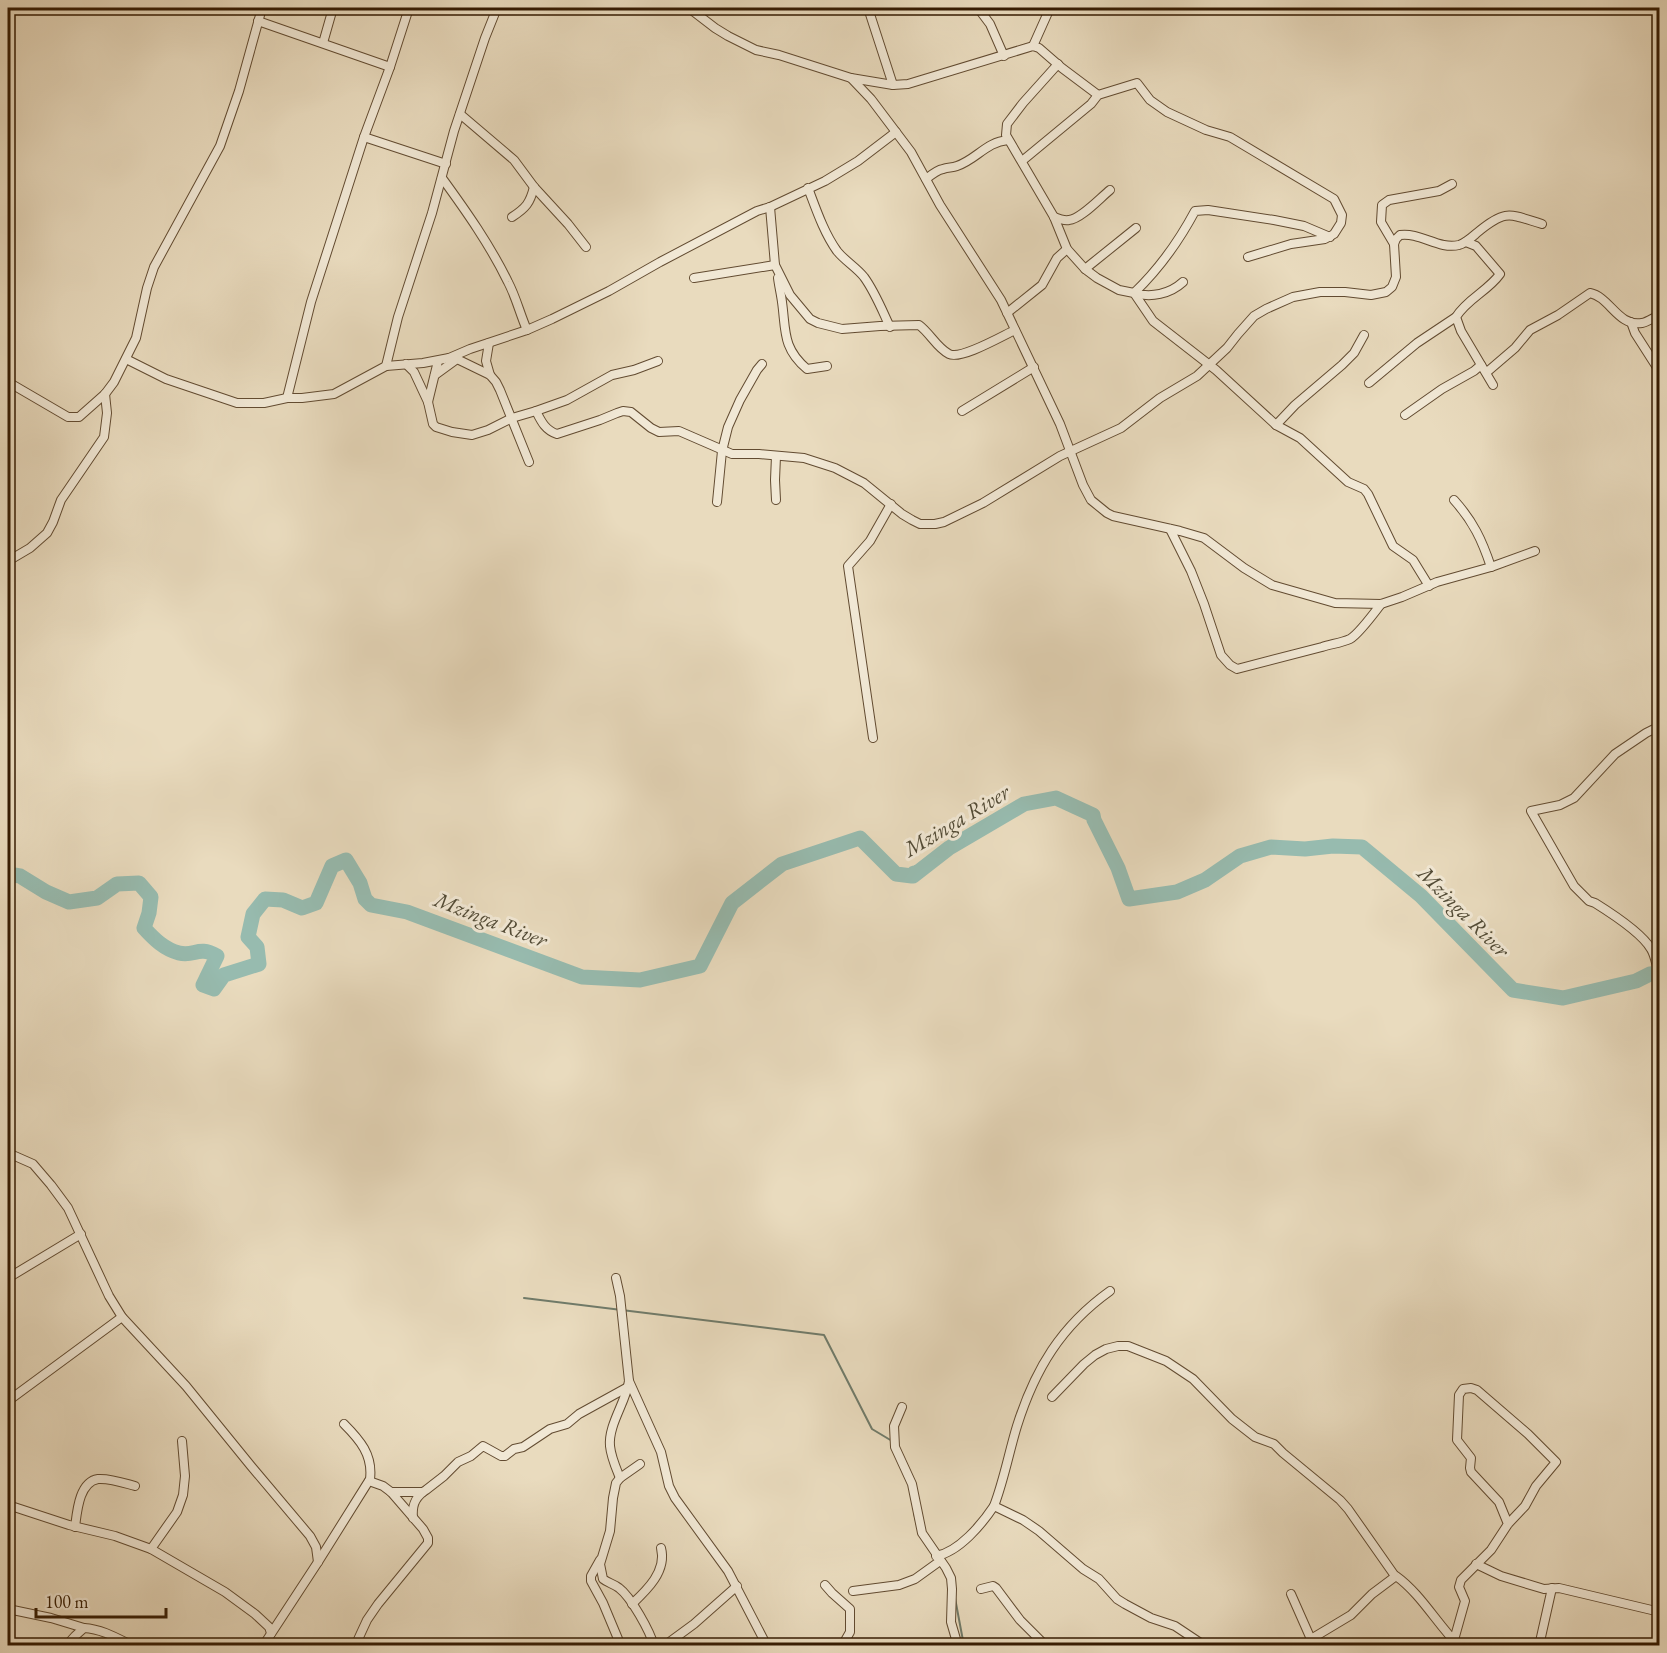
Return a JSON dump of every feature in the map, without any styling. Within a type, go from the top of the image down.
[{"type":"street","points":[[8,382],[68,417],[79,417],[105,394],[114,382],[136,338],[154,267],[220,146],[262,8]]},
{"type":"street","points":[[323,42],[333,8]]},
{"type":"street","points":[[287,398],[311,302],[364,137],[409,8]]},
{"type":"street","points":[[386,366],[398,317],[432,213],[454,131],[497,8]]},
{"type":"street","points":[[690,8],[728,36],[756,50],[851,78],[893,85],[908,84],[1033,46],[1039,48],[1098,95]]},
{"type":"street","points":[[868,8],[893,85]]},
{"type":"street","points":[[978,8],[990,24],[1004,56]]},
{"type":"street","points":[[1033,46],[1050,8]]},
{"type":"street","points":[[258,21],[390,67]]},
{"type":"street","points":[[1058,64],[1007,124],[1006,135],[1054,217],[1067,249],[1085,269],[1109,286],[1119,290],[1143,296],[1165,293],[1183,282]]},
{"type":"street","points":[[851,78],[911,152],[940,205],[1001,300],[1071,450],[1083,485],[1089,496],[1113,516],[1204,538],[1244,568],[1272,585],[1335,603],[1381,604],[1437,582],[1491,567],[1535,551]]},
{"type":"street","points":[[1022,161],[1091,104],[1098,95],[1137,83],[1150,100],[1167,112],[1206,130],[1230,137],[1334,199],[1342,215],[1337,232],[1330,237],[1285,245],[1248,257]]},
{"type":"street","points":[[460,114],[514,160],[534,187],[586,247]]},
{"type":"street","points":[[126,359],[166,379],[237,403],[264,403],[287,398],[334,394],[386,366],[453,359],[527,330],[609,291],[757,211],[825,181],[858,162],[896,132]]},
{"type":"street","points":[[364,137],[446,164]]},
{"type":"street","points":[[926,179],[940,170],[957,167],[991,144],[1008,140]]},
{"type":"street","points":[[442,178],[500,265],[514,293],[527,330]]},
{"type":"street","points":[[1394,244],[1381,222],[1382,205],[1389,200],[1439,191],[1452,184]]},
{"type":"street","points":[[512,217],[521,212],[530,202],[534,187]]},
{"type":"street","points":[[808,188],[831,241],[845,260],[863,276],[890,327]]},
{"type":"street","points":[[1054,217],[1063,220],[1078,217],[1110,190]]},
{"type":"street","points":[[770,207],[785,336],[798,361],[807,369],[827,366]]},
{"type":"street","points":[[1134,293],[1148,280],[1198,210],[1304,226],[1330,237]]},
{"type":"street","points":[[536,411],[544,426],[557,434],[623,411],[631,412],[651,429],[659,432],[679,432],[732,454],[804,458],[835,468],[864,483],[902,514],[920,524],[935,524],[944,522],[989,500],[1071,450],[1121,428],[1160,398],[1197,376],[1210,365],[1254,316],[1266,309],[1293,297],[1327,291],[1371,295],[1386,292],[1392,287],[1396,277],[1394,244],[1397,237],[1403,234],[1447,245],[1461,244],[1500,216],[1515,216],[1542,224]]},
{"type":"street","points":[[1085,269],[1136,228]]},
{"type":"street","points":[[1369,383],[1417,343],[1456,316],[1500,274],[1476,246],[1466,242]]},
{"type":"street","points":[[1007,313],[1042,285],[1057,258],[1067,249]]},
{"type":"street","points":[[776,268],[790,295],[802,311],[818,323],[842,328],[919,325],[950,355],[957,356],[1014,330]]},
{"type":"street","points":[[694,278],[776,268]]},
{"type":"street","points":[[1134,293],[1153,321],[1242,392],[1276,425],[1300,438],[1348,482],[1364,489],[1393,546],[1413,560],[1429,586]]},
{"type":"street","points":[[1486,372],[1515,348],[1530,330],[1558,315],[1590,293],[1599,297],[1623,320],[1642,323],[1659,315]]},
{"type":"street","points":[[1456,316],[1461,331],[1493,385]]},
{"type":"street","points":[[1631,322],[1635,333],[1659,372]]},
{"type":"street","points":[[1276,425],[1295,405],[1354,353],[1364,335]]},
{"type":"street","points":[[489,343],[486,361],[490,375],[496,382],[529,462]]},
{"type":"street","points":[[453,359],[490,375]]},
{"type":"street","points":[[435,375],[453,359]]},
{"type":"street","points":[[428,402],[438,361]]},
{"type":"street","points":[[406,364],[414,372],[428,402],[433,424],[452,432],[471,435],[488,430],[512,418],[567,400],[612,375],[658,362]]},
{"type":"street","points":[[717,502],[722,451],[728,427],[762,364]]},
{"type":"street","points":[[1405,415],[1482,364]]},
{"type":"street","points":[[962,411],[1034,367]]},
{"type":"street","points":[[8,561],[30,548],[47,533],[61,500],[104,437],[107,413],[105,394]]},
{"type":"street","points":[[776,456],[774,480],[776,500]]},
{"type":"street","points":[[1454,500],[1480,537],[1491,567]]},
{"type":"street","points":[[873,738],[848,566],[870,541],[891,504]]},
{"type":"street","points":[[1170,529],[1191,571],[1221,655],[1237,669],[1347,641],[1381,604]]},
{"type":"street","points":[[1659,726],[1615,754],[1574,798],[1560,805],[1531,811],[1574,886],[1589,901],[1631,927],[1650,946],[1656,959],[1659,976]]},
{"type":"street","points":[[8,1153],[33,1164],[68,1208],[109,1296],[122,1317],[186,1386],[310,1536],[316,1547],[318,1562]]},
{"type":"street","points":[[8,1278],[81,1234]]},
{"type":"street","points":[[616,1278],[620,1296],[628,1384],[661,1452],[669,1485],[675,1498],[737,1586],[767,1646]]},
{"type":"street","points":[[853,1590],[899,1585],[915,1579],[938,1558],[958,1546],[988,1515],[994,1506],[1017,1425],[1038,1371],[1074,1321],[1110,1292]]},
{"type":"street","points":[[8,1401],[122,1317]]},
{"type":"street","points":[[1052,1397],[1084,1364],[1106,1349],[1128,1346],[1166,1361],[1192,1379],[1232,1419],[1255,1437],[1274,1444],[1340,1500],[1395,1576],[1410,1588],[1457,1643]]},
{"type":"street","points":[[620,1478],[611,1455],[610,1438],[628,1384]]},
{"type":"street","points":[[413,1518],[412,1506],[417,1497],[458,1462],[471,1456],[483,1446],[503,1457],[550,1429],[567,1424],[628,1384]]},
{"type":"street","points":[[1457,1643],[1465,1601],[1459,1587],[1461,1580],[1491,1550],[1508,1524],[1525,1506],[1536,1486],[1556,1462],[1528,1434],[1477,1390],[1463,1389],[1459,1395],[1457,1440],[1471,1458],[1471,1472],[1499,1502],[1508,1524]]},
{"type":"street","points":[[902,1407],[894,1426],[895,1447],[912,1485],[922,1533],[951,1580],[951,1622],[958,1646]]},
{"type":"street","points":[[263,1646],[371,1476],[366,1450],[360,1439],[344,1424]]},
{"type":"street","points":[[151,1550],[177,1512],[183,1495],[185,1476],[182,1441]]},
{"type":"street","points":[[640,1464],[616,1483],[610,1531],[600,1564],[603,1578],[620,1588],[649,1631],[654,1646]]},
{"type":"street","points":[[75,1527],[79,1502],[90,1483],[95,1479],[135,1486]]},
{"type":"street","points":[[355,1646],[367,1620],[378,1604],[428,1543],[427,1535],[391,1492],[369,1481]]},
{"type":"street","points":[[391,1492],[423,1492]]},
{"type":"street","points":[[8,1505],[75,1527],[115,1536],[151,1550],[225,1592],[255,1614],[269,1627],[271,1633]]},
{"type":"street","points":[[994,1506],[1023,1520],[1039,1531],[1098,1579],[1117,1599],[1151,1618],[1175,1626],[1205,1646]]},
{"type":"street","points":[[632,1604],[658,1572],[663,1560],[661,1548]]},
{"type":"street","points":[[602,1556],[591,1576],[591,1581],[621,1646]]},
{"type":"street","points":[[1476,1564],[1501,1576],[1544,1589],[1559,1587],[1659,1612]]},
{"type":"street","points":[[1291,1594],[1312,1642],[1351,1616],[1372,1594],[1395,1576]]},
{"type":"street","points":[[825,1585],[850,1609],[850,1632],[842,1646]]},
{"type":"street","points":[[663,1646],[694,1624],[737,1586]]},
{"type":"street","points":[[981,1588],[993,1586],[996,1588],[1020,1620],[1046,1646]]},
{"type":"street","points":[[1539,1646],[1552,1588]]},
{"type":"street","points":[[8,1609],[105,1632],[133,1646]]},
{"type":"street","points":[[66,1646],[84,1628]]},
{"type":"waterway","name":"Mzinga River","points":[[8,874],[20,876],[46,892],[69,902],[97,898],[117,884],[139,883],[151,897],[144,928],[160,943],[179,953],[205,951],[217,956],[203,985],[214,989],[224,975],[259,964],[257,947],[248,937],[253,914],[265,899],[283,900],[302,908],[316,903],[332,866],[346,860],[360,883],[365,899],[371,905],[407,912],[582,977],[640,980],[700,966],[732,903],[782,864],[860,838],[896,874],[912,876],[914,873],[913,876],[949,848],[1024,804],[1056,798],[1093,815],[1118,868],[1129,899],[1177,892],[1205,880],[1240,856],[1271,847],[1305,849],[1333,846],[1362,847],[1421,896],[1513,990],[1563,998],[1660,973]]},
{"type":"waterway","points":[[524,1298],[824,1335],[872,1429],[892,1441]]},
{"type":"waterway","points":[[914,1513],[917,1525]]},
{"type":"waterway","points":[[955,1598],[964,1646]]}]
